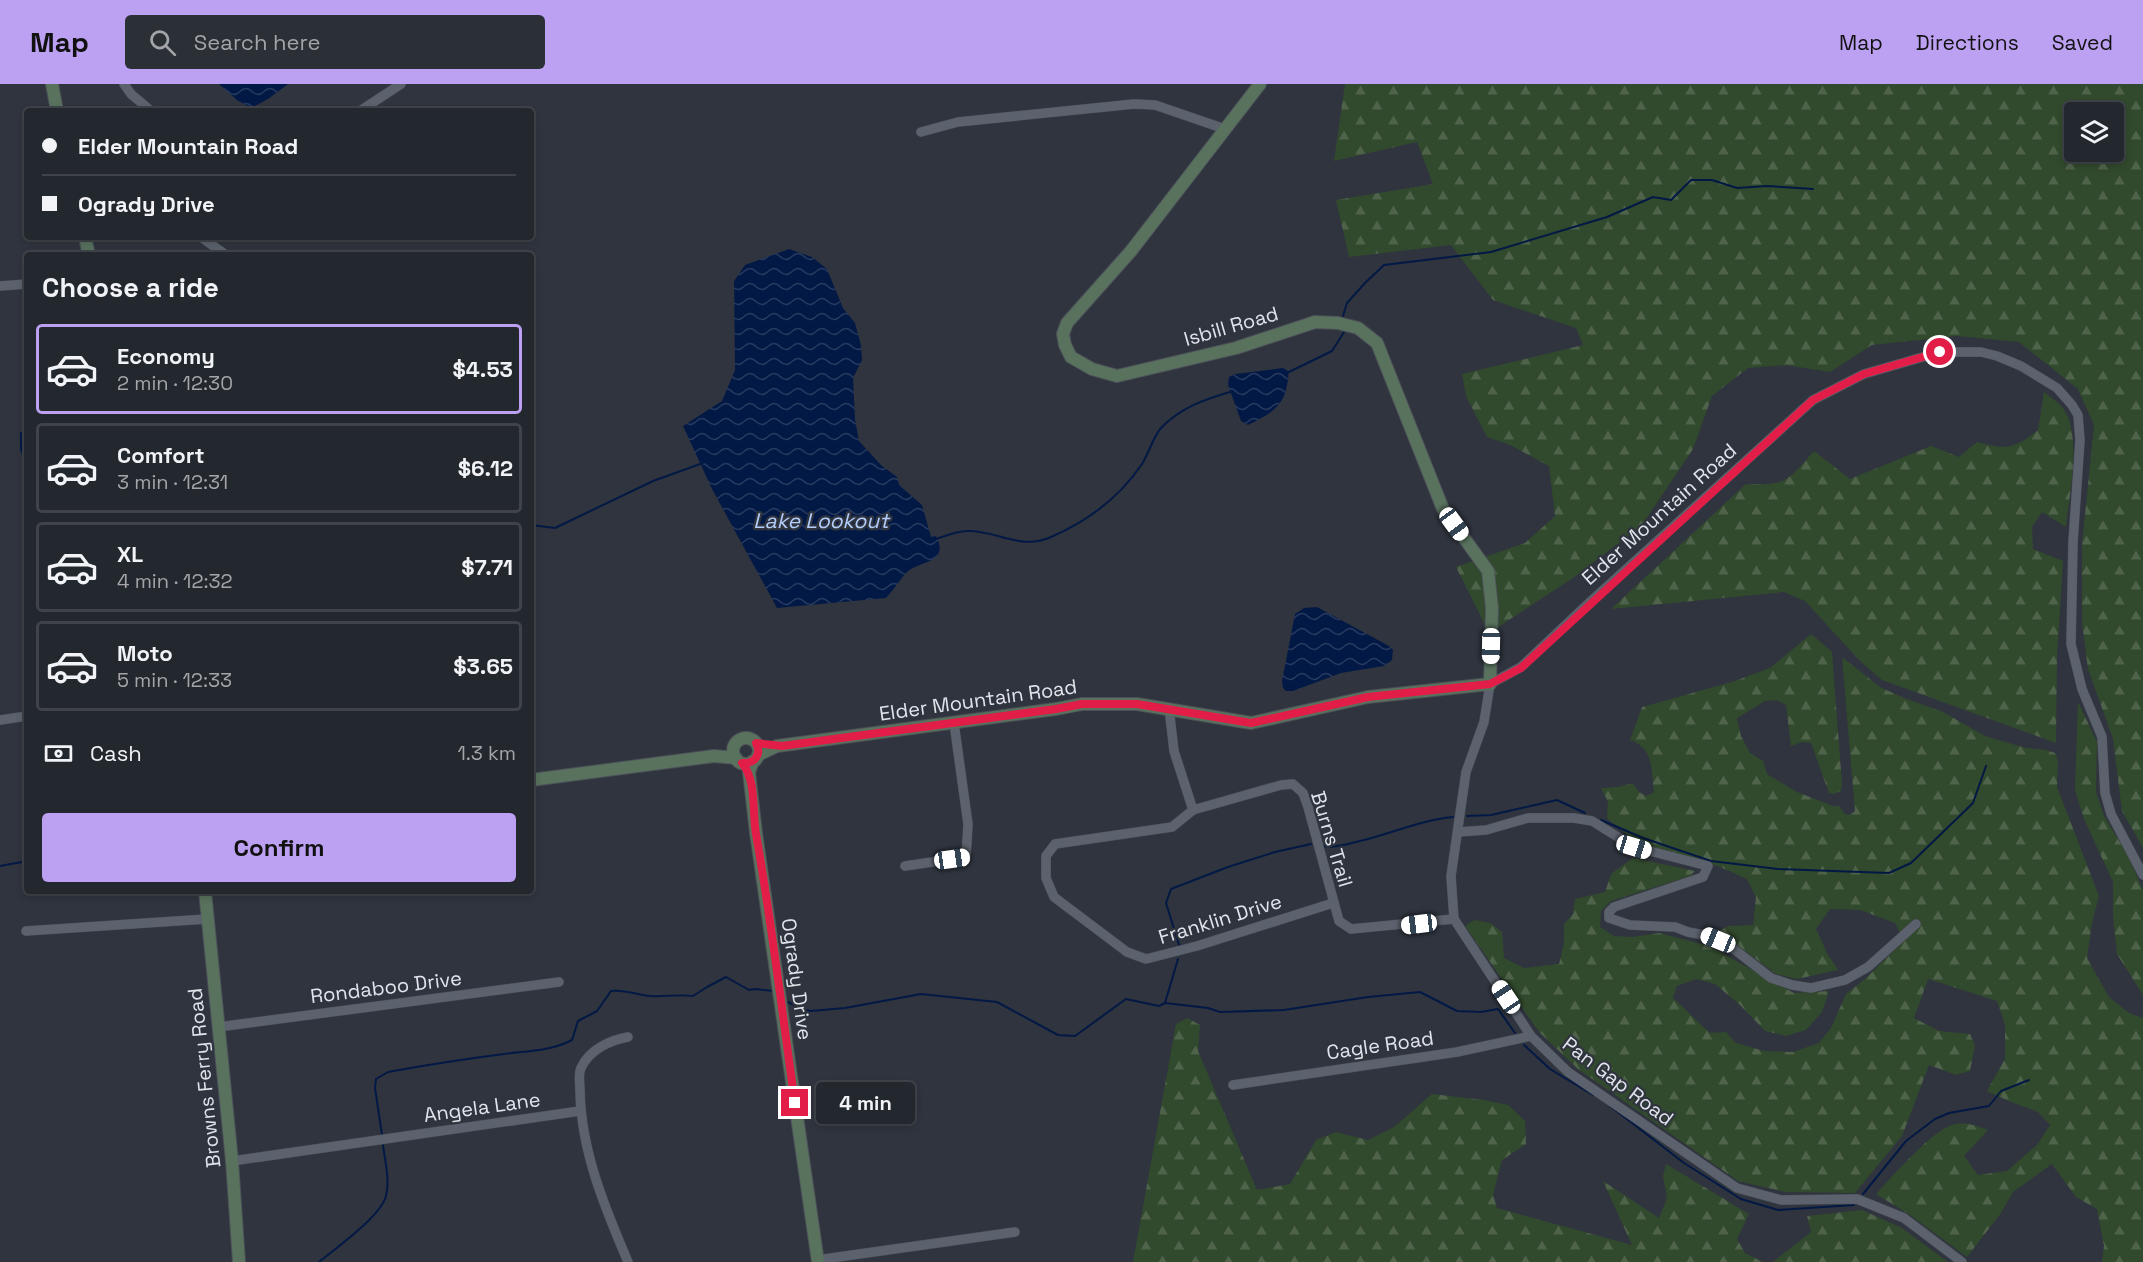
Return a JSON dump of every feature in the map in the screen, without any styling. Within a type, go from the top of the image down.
[{"type":"street","points":[[52,84],[56,108]]},
{"type":"street","points":[[124,84],[131,94],[147,108]]},
{"type":"street","points":[[365,108],[401,84]]},
{"type":"street","name":"Isbill Road","points":[[1260,84],[1131,251],[1066,323],[1063,334],[1065,345],[1071,357],[1092,369],[1117,376],[1236,348],[1315,322],[1338,323],[1358,328],[1377,343],[1443,509],[1488,571],[1492,608],[1490,684]]},
{"type":"street","points":[[921,132],[958,122],[1134,104],[1155,105],[1224,129]]},
{"type":"street","points":[[205,240],[222,252]]},
{"type":"street","points":[[0,286],[24,284]]},
{"type":"street","name":"Elder Mountain Road","points":[[534,780],[714,756],[749,759],[777,746],[1082,704],[1137,704],[1251,723],[1368,697],[1490,684],[1521,668],[1813,400],[1864,374],[1940,352],[1981,352],[2022,366],[2057,388],[2078,415],[2080,440],[2073,542],[2071,644],[2082,689],[2102,737],[2105,793],[2111,814],[2143,875]]},
{"type":"street","name":"Pan Gap Road","points":[[1490,684],[1484,722],[1466,772],[1451,876],[1454,919],[1531,1036],[1568,1072],[1737,1188],[1781,1200],[1857,1199],[1904,1218],[1962,1262]]},
{"type":"street","points":[[1169,708],[1174,751],[1193,810]]},
{"type":"street","points":[[0,720],[24,717]]},
{"type":"street","points":[[905,866],[966,857],[968,824],[954,723]]},
{"type":"street","name":"Elder Mountain Road","points":[[714,756],[745,738],[749,759]]},
{"type":"street","points":[[735,744],[733,751],[749,759]]},
{"type":"street","name":"Ogrady Drive","points":[[749,759],[756,833],[818,1261]]},
{"type":"street","name":"Burns Trail","points":[[1193,810],[1281,784],[1298,786],[1308,807],[1333,903]]},
{"type":"street","name":"Franklin Drive","points":[[1193,810],[1172,827],[1055,844],[1046,856],[1046,878],[1054,897],[1127,952],[1146,959],[1197,946],[1333,903]]},
{"type":"street","points":[[1458,832],[1486,830],[1528,818],[1574,818],[1592,821],[1634,847],[1708,866],[1703,877],[1614,907],[1609,912],[1609,918],[1630,925],[1675,927],[1704,935],[1730,946],[1772,978],[1792,985],[1810,988],[1845,980],[1868,967],[1916,924]]},
{"type":"street","name":"Browns Ferry Road","points":[[205,894],[232,1161],[239,1262]]},
{"type":"street","points":[[1333,903],[1339,921],[1351,929],[1454,919]]},
{"type":"street","points":[[26,931],[207,919]]},
{"type":"street","name":"Rondaboo Drive","points":[[218,1027],[558,982]]},
{"type":"street","name":"Cagle Road","points":[[1233,1085],[1457,1052],[1531,1036]]},
{"type":"street","points":[[628,1037],[612,1040],[589,1056],[579,1070],[580,1111],[602,1200],[628,1262]]},
{"type":"street","name":"Angela Lane","points":[[232,1161],[580,1111]]},
{"type":"street","points":[[818,1261],[1015,1232]]},
{"type":"green space","points":[[1345,84],[2143,84],[2143,848],[2122,811],[2113,739],[2088,669],[2082,622],[2082,545],[2094,425],[2078,389],[2019,342],[1957,336],[1872,345],[1830,372],[1786,365],[1748,368],[1712,396],[1693,449],[1642,525],[1573,578],[1489,633],[1456,567],[1525,543],[1555,516],[1549,466],[1510,445],[1487,437],[1466,396],[1462,374],[1583,345],[1576,328],[1493,300],[1451,245],[1349,257],[1336,200],[1433,184],[1417,142],[1334,161]]},
{"type":"green space","points":[[2044,392],[2062,407],[2068,418],[2073,448],[2072,482],[2066,527],[2042,512],[2032,527],[2033,549],[2063,561],[2057,657],[2056,743],[1882,680],[1859,660],[1805,601],[1784,592],[1611,609],[1746,484],[1771,484],[1786,479],[1814,451],[1850,479],[1931,446],[1959,457],[1977,442],[2003,447],[2016,444],[2038,430]]},
{"type":"green space","points":[[1811,634],[1832,652],[1841,791],[1834,794],[1829,793],[1811,743],[1802,742],[1791,746],[1786,705],[1777,700],[1765,701],[1737,718],[1741,736],[1750,753],[1763,761],[1767,774],[1797,792],[1833,806],[1839,806],[1845,814],[1850,815],[1855,811],[1842,657],[1880,687],[1943,712],[1985,736],[2026,748],[2055,753],[2058,760],[2057,787],[2099,896],[2087,958],[2109,997],[2129,1013],[2143,1018],[2143,1262],[2102,1262],[2104,1246],[2097,1209],[2076,1197],[2052,1164],[2013,1192],[2001,1213],[1967,1257],[1910,1215],[1876,1194],[1923,1145],[1943,1129],[1952,1125],[1966,1124],[1988,1130],[1964,1156],[1978,1175],[2007,1171],[2037,1145],[2050,1125],[2038,1112],[1987,1091],[2005,1059],[2005,1025],[1997,1001],[1928,979],[1914,1018],[1939,1031],[1970,1034],[1975,1045],[1970,1071],[1956,1075],[1929,1065],[1902,1136],[1855,1193],[1785,1192],[1738,1181],[1578,1069],[1539,1032],[1465,926],[1474,920],[1490,923],[1502,932],[1504,958],[1524,968],[1559,964],[1564,943],[1564,924],[1573,914],[1575,899],[1605,892],[1611,874],[1633,858],[1695,871],[1690,876],[1611,901],[1601,911],[1600,927],[1614,936],[1633,937],[1659,933],[1709,946],[1794,993],[1829,991],[1822,1012],[1806,1030],[1786,1036],[1765,1031],[1740,1005],[1715,984],[1696,979],[1677,986],[1673,998],[1710,1033],[1726,1032],[1736,1043],[1764,1051],[1793,1052],[1819,1043],[1831,1028],[1846,994],[1904,941],[1895,923],[1860,910],[1830,909],[1816,929],[1838,970],[1797,979],[1776,974],[1716,932],[1729,926],[1753,925],[1756,897],[1747,879],[1718,866],[1641,846],[1607,818],[1608,802],[1601,788],[1633,783],[1639,792],[1646,796],[1654,792],[1647,754],[1643,748],[1630,740],[1642,707],[1732,682],[1770,668]]},
{"type":"green space","points":[[2078,702],[2097,742],[2096,792],[2104,816],[2126,852],[2143,890],[2143,995],[2117,954],[2113,917],[2113,882],[2084,819],[2075,790]]},
{"type":"green space","points":[[1187,1018],[1200,1025],[1198,1051],[1257,1190],[1290,1184],[1316,1140],[1336,1132],[1368,1140],[1394,1127],[1432,1094],[1484,1100],[1508,1105],[1525,1121],[1526,1144],[1502,1160],[1493,1195],[1497,1208],[1632,1245],[1603,1181],[1659,1218],[1667,1198],[1663,1176],[1666,1164],[1749,1214],[1737,1239],[1745,1253],[1763,1262],[1133,1262],[1176,1024]]},
{"type":"green space","points":[[1862,1210],[1902,1228],[1948,1262],[1773,1262],[1811,1232],[1807,1216]]},
{"type":"water","points":[[219,84],[288,84],[251,108],[237,100]]},
{"type":"water","name":"Lake Lookout","points":[[789,249],[812,257],[827,269],[843,308],[855,323],[861,345],[862,360],[853,378],[855,419],[859,441],[881,465],[897,477],[899,485],[922,505],[931,537],[936,536],[939,545],[939,551],[932,560],[908,571],[886,598],[777,608],[712,489],[683,426],[722,401],[735,370],[734,281],[745,265]]},
{"type":"water","points":[[1283,368],[1288,371],[1288,378],[1285,393],[1278,406],[1248,425],[1241,421],[1228,385],[1229,377],[1235,374]]},
{"type":"water","points":[[1317,607],[1389,646],[1393,650],[1392,660],[1384,666],[1341,673],[1293,691],[1286,691],[1282,681],[1295,614],[1304,608]]},
{"type":"waterway","points":[[1343,316],[1347,303],[1384,265],[1491,252],[1607,217],[1653,197],[1671,200],[1691,180],[1712,180],[1737,188],[1767,186],[1813,189]]},
{"type":"waterway","points":[[1287,373],[1332,351],[1344,332]]},
{"type":"waterway","points":[[936,539],[967,531],[1029,542],[1040,541],[1065,531],[1090,516],[1123,488],[1142,464],[1158,432],[1177,414],[1213,397],[1233,391]]},
{"type":"waterway","points":[[21,433],[21,449],[24,458]]},
{"type":"waterway","points":[[534,525],[555,528],[653,481],[703,463]]},
{"type":"waterway","points":[[1601,820],[1643,838],[1711,861],[1778,869],[1889,873],[1911,863],[1973,803],[1986,766]]},
{"type":"waterway","points":[[1467,816],[1491,815],[1557,800],[1585,813]]},
{"type":"waterway","points":[[1323,846],[1343,845],[1428,821],[1453,817]]},
{"type":"waterway","points":[[1179,945],[1166,903],[1171,889],[1228,867],[1275,852],[1311,844]]},
{"type":"waterway","points":[[0,866],[24,862]]},
{"type":"waterway","points":[[1165,1003],[1178,959]]},
{"type":"waterway","points":[[382,1135],[375,1088],[376,1079],[388,1072],[539,1050],[564,1044],[572,1040],[578,1021],[597,1011],[611,991],[650,996],[693,996],[726,977],[749,990],[773,991]]},
{"type":"waterway","points":[[788,1002],[811,1011],[845,1008],[921,994],[997,1002],[1058,1035],[1075,1036],[1126,999],[1159,1006],[1165,1003],[1208,1008],[1220,1012],[1284,1010],[1368,997],[1420,992],[1457,1011],[1481,1012],[1498,1009],[1515,1033]]},
{"type":"waterway","points":[[1524,1045],[1550,1069],[1593,1095]]},
{"type":"waterway","points":[[1863,1194],[1906,1141],[1935,1119],[1949,1113],[1989,1106],[2001,1091],[2029,1080]]},
{"type":"waterway","points":[[1610,1106],[1684,1163],[1741,1199],[1778,1210],[1854,1205]]},
{"type":"waterway","points":[[319,1262],[367,1222],[382,1204],[388,1184],[383,1145]]},
{"type":"route","points":[[795,1103],[749,772],[742,763],[749,763],[756,759],[758,747],[756,743],[782,746],[1082,704],[1137,704],[1251,723],[1368,697],[1490,684],[1521,668],[1590,602],[1813,400],[1864,374],[1940,352]]}]
